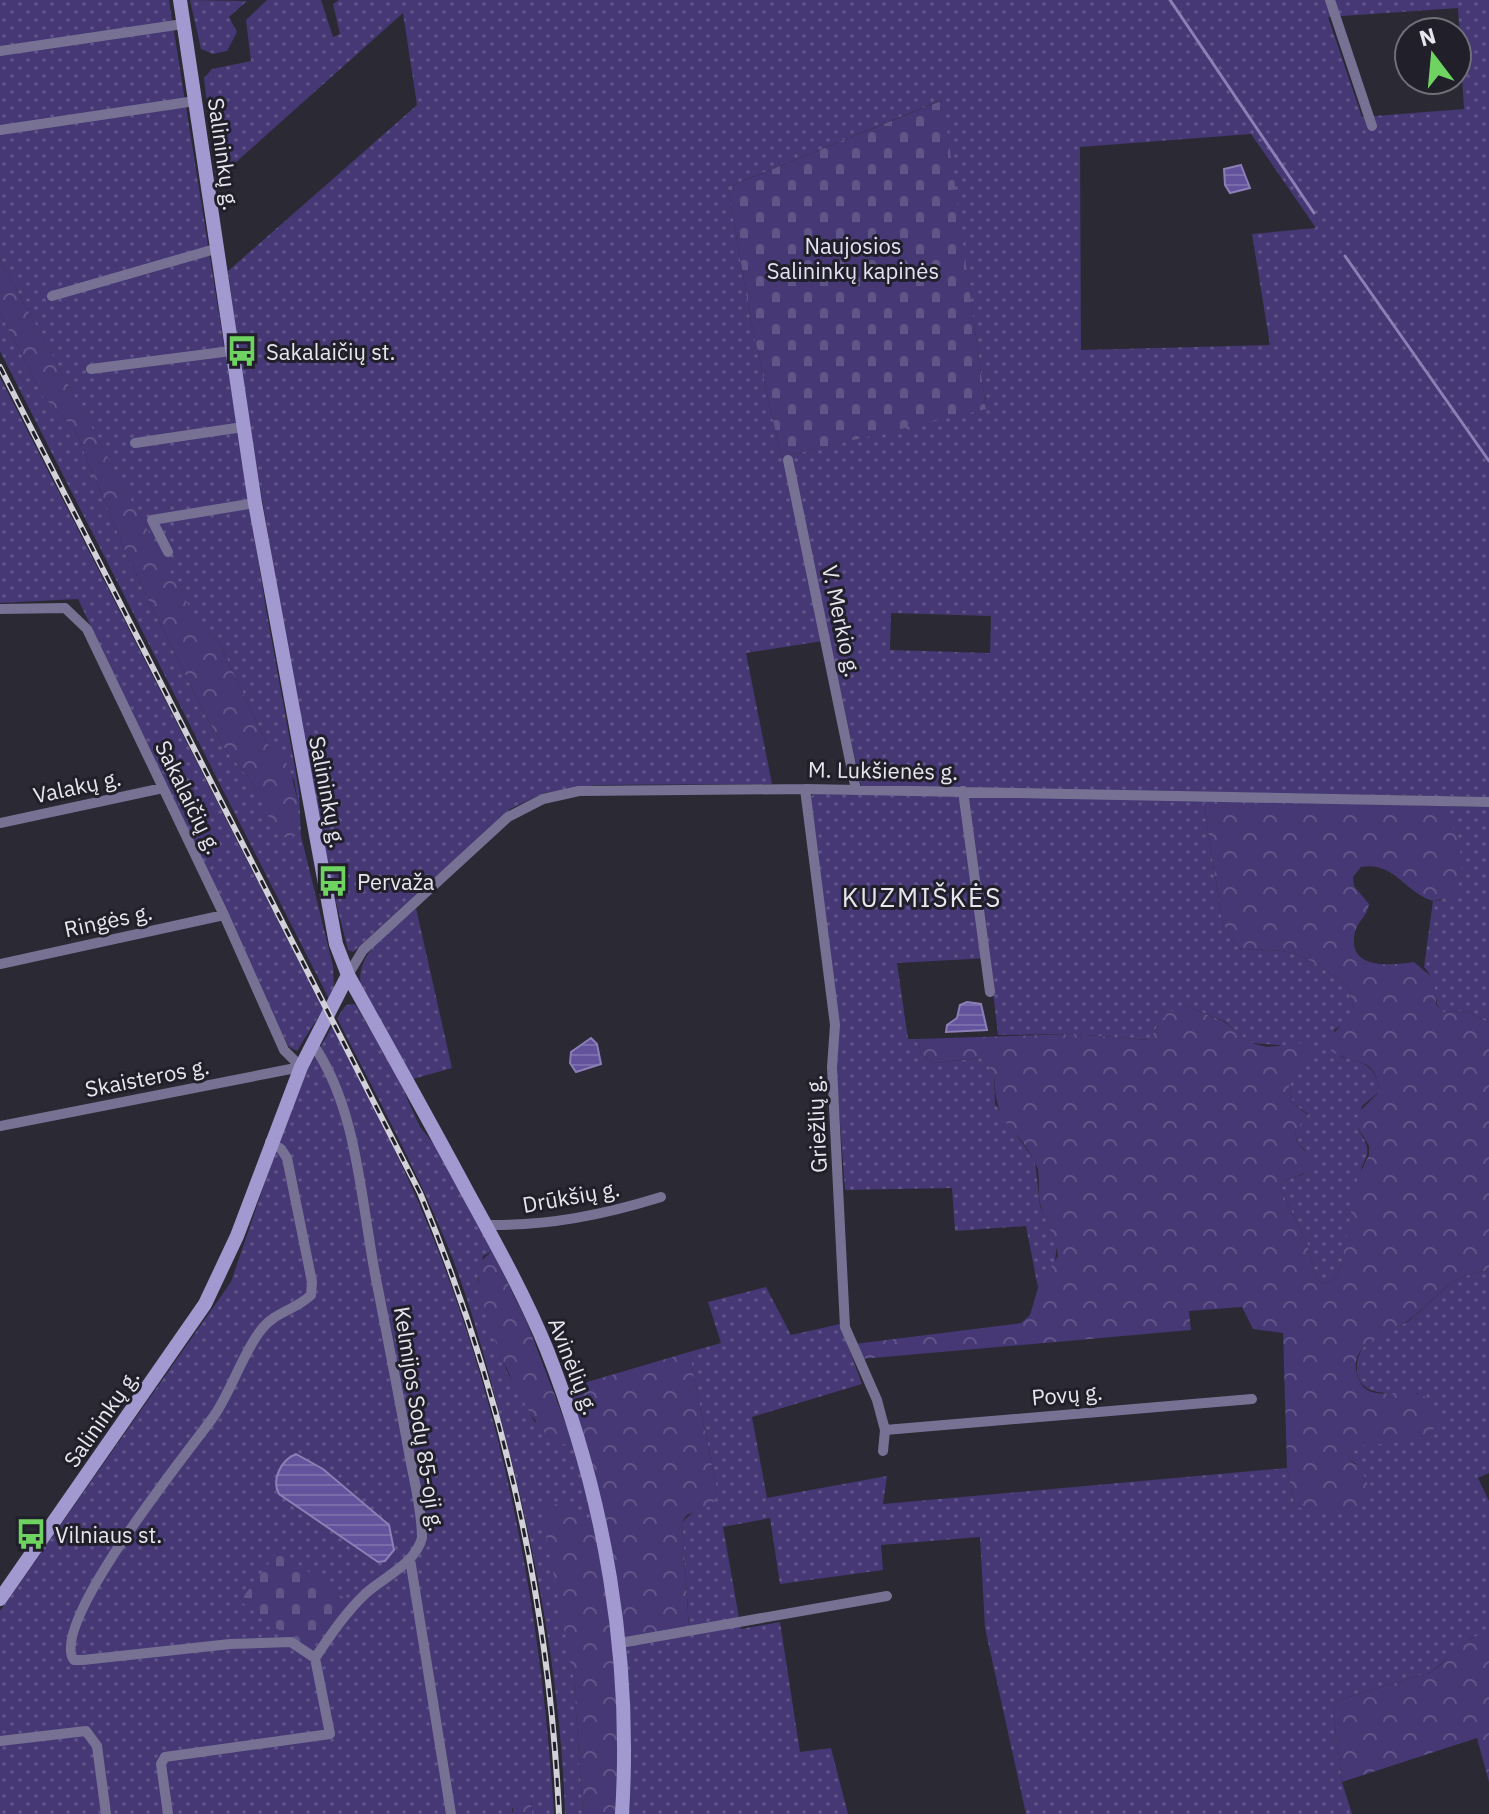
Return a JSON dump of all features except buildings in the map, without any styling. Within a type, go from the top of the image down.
[{"type":"main road","name":"Salininkų g.","points":[[0,1599],[205,1304],[237,1236],[270,1142],[301,1067],[348,975],[327,906],[255,503],[180,0]]},
{"type":"main road","name":"Avinėlių g.","points":[[348,975],[486,1225],[547,1350],[586,1466],[606,1550],[620,1643],[625,1721],[622,1814]]},
{"type":"street","points":[[1330,0],[1372,126]]},
{"type":"street","points":[[0,51],[183,24]]},
{"type":"street","points":[[0,130],[195,101]]},
{"type":"street","points":[[52,296],[215,249]]},
{"type":"street","points":[[91,369],[231,351]]},
{"type":"street","points":[[135,443],[243,427]]},
{"type":"street","name":"V. Merkio g.","points":[[788,460],[856,790]]},
{"type":"street","points":[[168,552],[152,520],[255,503]]},
{"type":"street","name":"Sakalaičių g.","points":[[0,609],[52,605],[65,608],[80,619],[224,915],[284,1050],[301,1067]]},
{"type":"street","name":"Valakų g.","points":[[0,823],[163,788]]},
{"type":"street","name":"M. Lukšienės g.","points":[[348,975],[363,950],[508,817],[525,806],[579,791],[805,789],[1489,802]]},
{"type":"street","name":"Griežlių g.","points":[[805,789],[835,1025],[832,1067],[845,1327],[877,1400],[885,1430],[883,1451]]},
{"type":"street","points":[[963,791],[990,992]]},
{"type":"street","name":"Ringės g.","points":[[0,964],[224,915]]},
{"type":"street","name":"Kelmijos Sodų 85-oji g.","points":[[312,1043],[327,1065],[335,1087],[362,1187],[366,1233],[395,1371],[422,1532],[419,1547],[410,1559],[366,1593],[341,1619],[315,1658]]},
{"type":"street","name":"Skaisteros g.","points":[[0,1126],[301,1067]]},
{"type":"street","points":[[168,1814],[161,1764],[165,1757],[330,1734],[315,1658],[291,1642],[230,1644],[83,1660],[74,1660],[69,1646],[81,1611],[130,1530],[229,1392],[261,1329],[311,1295],[312,1282],[287,1158],[270,1142]]},
{"type":"street","name":"Drūkšių g.","points":[[486,1225],[550,1224],[596,1216],[661,1197]]},
{"type":"street","name":"Povų g.","points":[[885,1430],[1252,1399]]},
{"type":"street","points":[[410,1559],[451,1814]]},
{"type":"street","points":[[620,1643],[887,1596]]},
{"type":"street","points":[[0,1741],[86,1731],[97,1746],[106,1814]]},
{"type":"green space","points":[[0,0],[169,0],[266,609],[299,790],[301,836],[333,966],[334,988],[329,999],[0,351],[0,313],[43,396],[75,430],[129,560],[204,713],[223,746],[254,785],[279,835],[298,834],[294,780],[266,742],[220,644],[197,622],[0,259]]},
{"type":"green space","points":[[190,0],[247,1],[229,17],[237,32],[227,51],[213,54],[201,49]]},
{"type":"green space","points":[[267,0],[321,0],[333,37],[340,34],[333,4],[339,0],[1489,0],[1489,797],[861,786],[829,640],[746,653],[772,784],[596,785],[544,793],[510,809],[353,952],[348,950],[321,842],[245,400],[228,271],[417,105],[403,13],[216,180],[204,78],[212,69],[251,61],[246,20]],"holes":[[[942,100],[986,408],[781,457],[750,316],[728,187]],[[1251,134],[1316,228],[1252,234],[1270,345],[1081,350],[1080,147]],[[891,613],[991,616],[990,653],[890,650]]]},
{"type":"green space","name":"Naujosios Salininkų kapinės","points":[[943,100],[986,409],[781,457],[750,316],[728,187]]},
{"type":"green space","points":[[0,259],[197,621],[220,644],[266,742],[289,766],[298,802],[298,834],[289,839],[279,835],[254,785],[223,746],[204,713],[129,560],[75,430],[43,396],[0,313]]},
{"type":"green space","points":[[0,377],[323,1009],[297,1051],[288,1046],[78,599],[0,603]]},
{"type":"green space","points":[[814,794],[1203,799],[1222,920],[1230,938],[1242,950],[1300,955],[1348,986],[1354,1010],[1348,1021],[1334,1030],[1341,1057],[1368,1066],[1378,1083],[1380,1091],[1362,1106],[1357,1126],[1367,1146],[1367,1155],[1341,1267],[1335,1278],[1324,1284],[1317,1280],[1307,1243],[1281,1190],[1283,1181],[1304,1174],[1305,1150],[1297,1143],[1295,1131],[1308,1114],[1293,1103],[1289,1086],[1296,1072],[1314,1055],[1279,1045],[1250,1043],[1224,1021],[1188,1007],[1157,1027],[1150,1040],[1075,1034],[998,1035],[989,958],[897,963],[908,1039],[917,1039],[921,1053],[933,1063],[981,1058],[994,1072],[995,1104],[1035,1161],[1040,1206],[1057,1245],[1054,1268],[1038,1288],[1026,1226],[955,1231],[952,1188],[845,1190],[836,1069],[839,1030],[810,797]]},
{"type":"green space","points":[[1203,799],[1444,806],[1460,851],[1461,874],[1453,896],[1433,901],[1391,873],[1372,866],[1361,867],[1353,877],[1354,886],[1369,904],[1355,932],[1354,945],[1357,954],[1373,963],[1414,962],[1434,979],[1436,1004],[1442,1012],[1467,1011],[1489,1023],[1489,1271],[1475,1273],[1453,1283],[1406,1322],[1377,1337],[1361,1350],[1356,1369],[1360,1382],[1367,1390],[1414,1393],[1425,1397],[1434,1406],[1439,1422],[1432,1430],[1413,1439],[1356,1446],[1348,1452],[1348,1458],[1363,1473],[1367,1483],[1368,1504],[1341,1513],[1314,1512],[1295,1506],[1287,1468],[1283,1333],[1253,1329],[1242,1307],[1189,1311],[1191,1330],[861,1359],[854,1344],[1021,1323],[1030,1315],[1038,1288],[1058,1256],[1040,1203],[1036,1165],[1001,1115],[994,1072],[980,1058],[933,1063],[921,1053],[917,1039],[1075,1034],[1149,1040],[1168,1012],[1188,1007],[1223,1021],[1251,1043],[1267,1047],[1302,1043],[1311,1048],[1314,1055],[1289,1086],[1293,1103],[1308,1115],[1295,1131],[1297,1143],[1313,1159],[1314,1170],[1283,1181],[1281,1190],[1307,1243],[1317,1280],[1324,1284],[1335,1278],[1341,1267],[1357,1179],[1369,1155],[1369,1146],[1357,1126],[1358,1113],[1380,1091],[1377,1080],[1363,1063],[1332,1052],[1328,1040],[1354,1010],[1348,986],[1300,955],[1242,950],[1230,938],[1222,920]]},
{"type":"green space","points":[[1444,806],[1489,807],[1489,1023],[1467,1011],[1442,1012],[1432,980],[1424,967],[1433,901],[1441,900]]},
{"type":"green space","points":[[416,908],[452,1068],[413,1079],[361,986],[360,974],[378,942]]},
{"type":"green space","points":[[355,1004],[397,1076],[420,1127],[437,1148],[492,1251],[483,1256],[478,1279],[507,1372],[522,1394],[534,1421],[573,1443],[596,1533],[574,1681],[583,1814],[565,1814],[553,1669],[537,1574],[486,1362],[465,1292],[436,1218],[337,1018],[346,1005]]},
{"type":"green space","points":[[333,1025],[423,1212],[481,1379],[500,1450],[530,1595],[554,1814],[532,1814],[531,1797],[512,1809],[512,1814],[0,1814],[0,1611],[231,1282],[297,1088]]},
{"type":"green space","points":[[492,1251],[526,1320],[573,1443],[559,1445],[546,1434],[531,1415],[504,1362],[483,1305],[479,1281],[479,1263]]},
{"type":"green space","points":[[1489,1271],[1489,1473],[1478,1478],[1489,1501],[1489,1632],[1472,1638],[1431,1672],[1339,1700],[1333,1710],[1342,1782],[1352,1814],[1026,1814],[985,1628],[980,1537],[881,1545],[883,1570],[780,1584],[770,1518],[723,1527],[741,1629],[780,1622],[800,1752],[831,1748],[848,1814],[628,1814],[625,1639],[689,1628],[682,1522],[717,1491],[689,1352],[721,1343],[708,1302],[766,1287],[791,1335],[840,1324],[862,1384],[752,1417],[767,1498],[887,1476],[883,1504],[1287,1468],[1295,1506],[1356,1464],[1348,1458],[1348,1452],[1355,1446],[1422,1437],[1418,1393],[1387,1393],[1368,1389],[1358,1375],[1359,1356],[1370,1339],[1407,1322],[1453,1283],[1475,1273]]},
{"type":"green space","points":[[689,1352],[717,1491],[713,1505],[687,1515],[682,1522],[689,1628],[625,1639],[601,1499],[567,1388]]},
{"type":"green space","points":[[560,1504],[585,1517],[596,1533],[610,1613],[617,1700],[617,1814],[583,1814],[574,1681],[542,1514],[548,1505]]},
{"type":"green space","points":[[279,1550],[348,1601],[309,1653],[240,1601]]},
{"type":"green space","points":[[1489,1632],[1489,1782],[1477,1738],[1342,1782],[1333,1710],[1339,1700],[1431,1672],[1460,1646]]},
{"type":"green space","points":[[531,1797],[532,1814],[512,1814],[515,1802]]},
{"type":"shaded area","points":[[1241,165],[1250,188],[1230,193],[1225,185],[1224,169]]},
{"type":"shaded area","points":[[967,1002],[981,1004],[987,1030],[946,1032],[947,1025],[957,1018],[960,1005]]},
{"type":"shaded area","points":[[591,1038],[597,1044],[601,1064],[576,1072],[570,1063],[571,1052]]},
{"type":"shaded area","points":[[296,1454],[323,1469],[389,1525],[394,1550],[385,1561],[378,1562],[279,1494],[276,1483],[279,1471]]},
{"type":"waterway","points":[[1170,0],[1314,213]]},
{"type":"waterway","points":[[1345,256],[1489,461]]},
{"type":"railway","points":[[0,367],[420,1193],[449,1267],[497,1420],[532,1575],[545,1654],[559,1814]]},
{"type":"place","name":"Sakalaičių st.","points":[[242,351]]},
{"type":"place","name":"Pervaža","points":[[333,881]]},
{"type":"place","name":"Vilniaus st.","points":[[31,1534]]},
{"type":"district","name":"KUZMIŠKĖS","points":[[922,897]]}]
